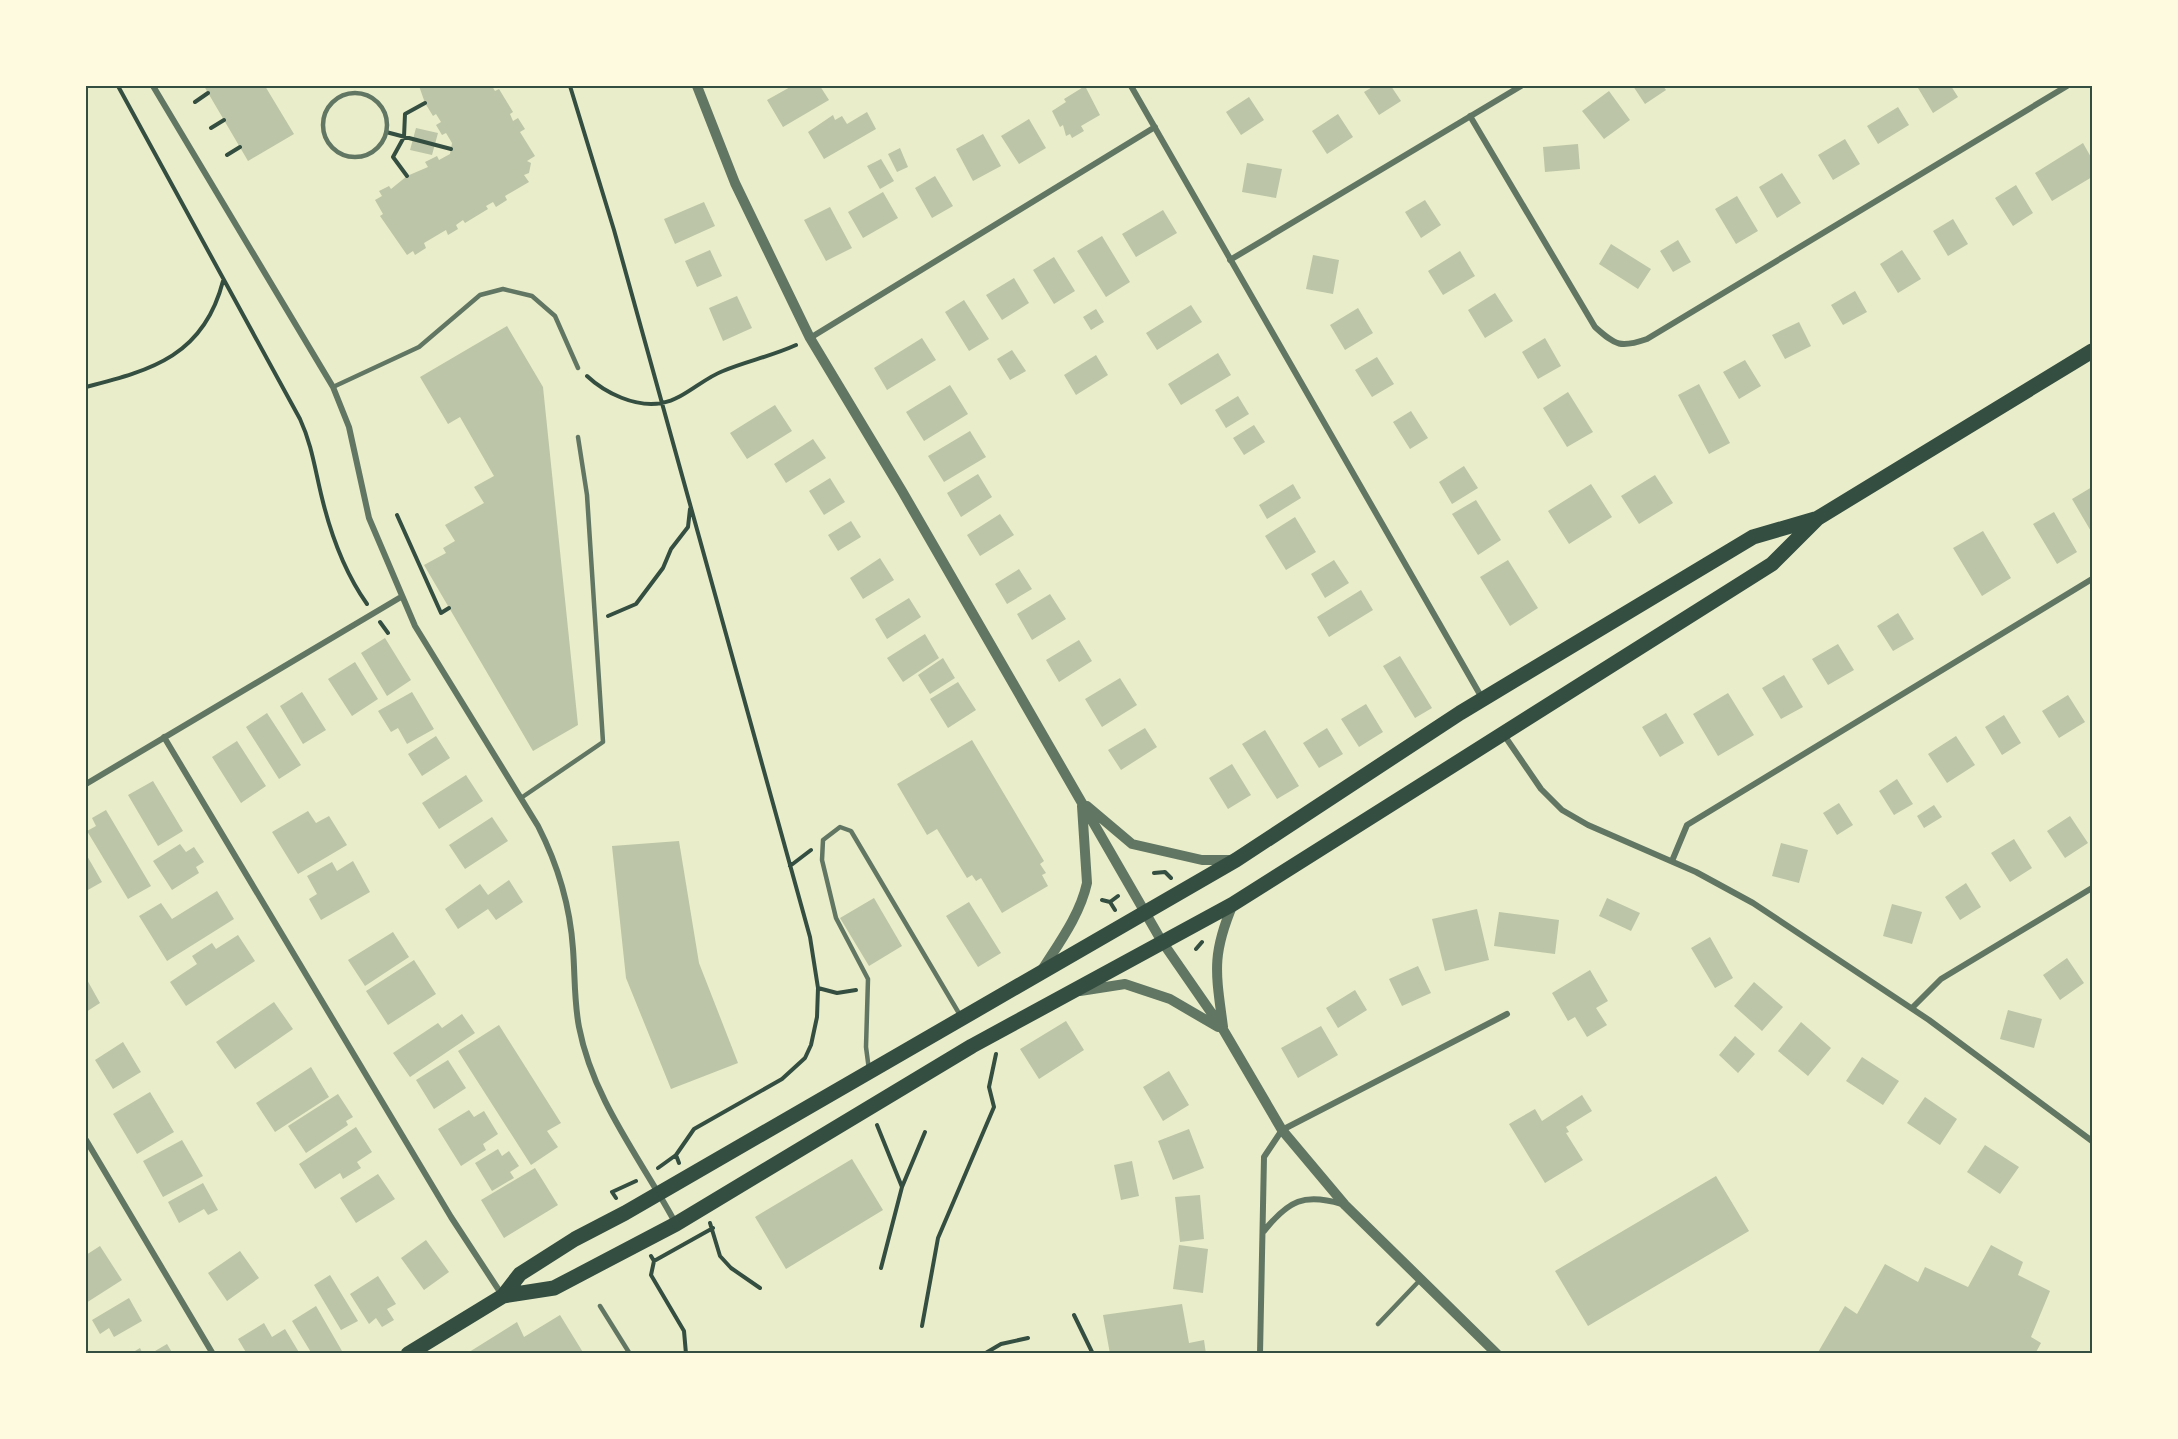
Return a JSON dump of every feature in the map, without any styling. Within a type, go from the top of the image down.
[{"type":"main road","points":[[503,1296],[554,1288],[676,1224],[972,1046],[1161,940],[1233,904],[1772,564],[1818,518],[2092,351]]},
{"type":"main road","points":[[408,1353],[503,1296],[520,1274],[575,1239],[625,1213],[1144,911],[1236,861],[1483,699],[1753,537],[1818,518]]},
{"type":"street","points":[[153,86],[333,387],[349,427],[369,518],[401,597],[415,626],[521,798],[554,857],[566,899],[579,1026],[588,1062],[600,1095],[676,1224]]},
{"type":"street","points":[[697,86],[735,183],[810,338],[902,491],[1161,940],[1224,1031],[1282,1130],[1345,1205],[1497,1353]]},
{"type":"street","points":[[1131,86],[1483,699]]},
{"type":"street","points":[[1230,260],[1521,86]]},
{"type":"street","points":[[1470,116],[1595,327],[1612,342],[1627,346],[1647,339],[2067,86]]},
{"type":"street","points":[[810,338],[1155,128]]},
{"type":"street","points":[[1672,861],[1687,825],[2092,579]]},
{"type":"street","points":[[86,784],[401,597]]},
{"type":"street","points":[[1504,735],[1541,789],[1562,810],[1588,825],[1672,861],[1753,903],[1912,1008],[2092,1141]]},
{"type":"street","points":[[164,737],[451,1217],[503,1296]]},
{"type":"street","points":[[1082,803],[1132,844],[1202,860],[1236,861]]},
{"type":"street","points":[[1042,970],[1071,924],[1084,896],[1087,883],[1082,803]]},
{"type":"street","points":[[1912,1008],[1941,978],[2092,888]]},
{"type":"street","points":[[1224,1031],[1216,972],[1217,946],[1233,904]]},
{"type":"street","points":[[1065,994],[1125,984],[1170,999],[1224,1031]]},
{"type":"street","points":[[1260,1353],[1264,1157],[1282,1130],[1507,1014]]},
{"type":"street","points":[[86,1140],[213,1353]]},
{"type":"street","points":[[1263,1231],[1282,1209],[1293,1204],[1318,1197],[1345,1205]]},
{"type":"lane","points":[[363,94],[373,98],[381,106],[386,117],[386,132],[378,147],[369,154],[348,157],[338,153],[325,138],[323,118],[327,108],[342,95],[363,94]]},
{"type":"lane","points":[[333,387],[419,347],[480,295],[503,289],[532,296],[555,316],[578,368]]},
{"type":"lane","points":[[521,798],[603,742],[587,495],[578,437]]},
{"type":"lane","points":[[869,1070],[866,1047],[868,979],[836,918],[822,860],[823,840],[840,827],[851,831],[962,1017]]},
{"type":"lane","points":[[1378,1324],[1420,1280]]},
{"type":"lane","points":[[600,1306],[630,1353]]},
{"type":"path","points":[[118,86],[308,436],[332,532],[346,567],[363,598]]},
{"type":"path","points":[[570,86],[614,230],[810,937],[818,988],[815,1031],[805,1058],[782,1079],[694,1129],[670,1161]]},
{"type":"path","points":[[195,102],[208,93]]},
{"type":"path","points":[[406,176],[393,157],[404,136],[405,114],[425,103]]},
{"type":"path","points":[[211,128],[224,120]]},
{"type":"path","points":[[386,132],[451,148]]},
{"type":"path","points":[[227,155],[240,147]]},
{"type":"path","points":[[86,387],[157,365],[178,353],[195,339],[208,321],[218,303],[224,280]]},
{"type":"path","points":[[578,368],[601,388],[631,401],[662,403],[712,375],[778,354],[810,338]]},
{"type":"path","points":[[595,620],[636,604],[663,568],[671,549],[688,527],[690,506]]},
{"type":"path","points":[[397,515],[441,613],[449,608]]},
{"type":"path","points":[[790,866],[823,840]]},
{"type":"path","points":[[1154,873],[1165,872],[1172,878]]},
{"type":"path","points":[[1110,902],[1119,895]]},
{"type":"path","points":[[1102,900],[1110,902],[1115,911]]},
{"type":"path","points":[[818,988],[837,993],[867,989]]},
{"type":"path","points":[[921,1326],[938,1238],[994,1107],[989,1087],[997,1053]]},
{"type":"path","points":[[877,1125],[902,1187]]},
{"type":"path","points":[[881,1268],[902,1187],[925,1132]]},
{"type":"path","points":[[676,1155],[677,1161]]},
{"type":"path","points":[[615,1197],[612,1192],[618,1191]]},
{"type":"path","points":[[686,1353],[684,1331],[651,1275],[652,1259],[713,1228],[720,1256],[731,1268],[760,1288]]},
{"type":"path","points":[[1074,1315],[1093,1353]]},
{"type":"path","points":[[984,1353],[1001,1344],[1028,1338]]},
{"type":"building","points":[[204,86],[265,86],[294,134],[248,161]]},
{"type":"building","points":[[419,86],[492,86],[495,91],[499,89],[513,112],[510,114],[513,121],[518,118],[525,129],[520,132],[535,156],[527,161],[531,163],[529,173],[524,175],[529,182],[505,196],[507,200],[496,207],[493,202],[486,206],[488,209],[465,223],[463,220],[456,225],[458,229],[448,235],[446,230],[424,243],[426,248],[415,255],[413,251],[407,255],[380,216],[383,214],[375,200],[382,196],[379,191],[389,186],[391,189],[407,176],[428,167],[425,162],[437,156],[439,160],[450,154],[452,143],[446,133],[442,135],[436,125],[441,122],[436,114],[433,116],[425,103]]},
{"type":"building","points":[[792,86],[820,86],[829,100],[783,127],[767,100]]},
{"type":"building","points":[[1085,86],[1100,115],[1081,126],[1084,131],[1072,138],[1070,134],[1066,136],[1063,125],[1060,127],[1052,111],[1066,102],[1064,99]]},
{"type":"building","points":[[1374,86],[1391,86],[1401,101],[1379,115],[1364,92]]},
{"type":"building","points":[[1633,86],[1663,86],[1666,90],[1645,104]]},
{"type":"building","points":[[1951,86],[1958,97],[1933,113],[1918,88]]},
{"type":"building","points":[[1609,91],[1630,120],[1604,139],[1582,111]]},
{"type":"building","points":[[1249,97],[1264,120],[1241,135],[1226,112]]},
{"type":"building","points":[[1898,107],[1909,125],[1878,144],[1867,126]]},
{"type":"building","points":[[867,112],[876,129],[824,159],[808,132],[833,115],[835,120],[842,116],[847,124]]},
{"type":"building","points":[[1338,114],[1353,137],[1327,154],[1312,131]]},
{"type":"building","points":[[1029,119],[1046,148],[1019,164],[1001,136]]},
{"type":"building","points":[[416,128],[438,133],[432,155],[410,150]]},
{"type":"building","points":[[983,134],[1001,166],[973,181],[956,149]]},
{"type":"building","points":[[1845,139],[1860,164],[1833,180],[1818,155]]},
{"type":"building","points":[[2083,143],[2092,159],[2092,177],[2052,201],[2035,173]]},
{"type":"building","points":[[1578,144],[1580,169],[1545,172],[1543,147]]},
{"type":"building","points":[[900,148],[908,167],[897,172],[888,154]]},
{"type":"building","points":[[881,159],[894,181],[880,189],[867,166]]},
{"type":"building","points":[[1247,163],[1282,169],[1276,198],[1242,192]]},
{"type":"building","points":[[1782,173],[1801,203],[1777,218],[1759,187]]},
{"type":"building","points":[[935,176],[953,206],[932,218],[915,188]]},
{"type":"building","points":[[2016,185],[2033,213],[2013,226],[1995,198]]},
{"type":"building","points":[[883,192],[898,218],[863,238],[848,212]]},
{"type":"building","points":[[1737,196],[1758,231],[1736,244],[1715,209]]},
{"type":"building","points":[[1425,200],[1441,225],[1421,238],[1405,212]]},
{"type":"building","points":[[704,202],[715,226],[675,244],[664,219]]},
{"type":"building","points":[[830,207],[852,248],[826,261],[804,220]]},
{"type":"building","points":[[1163,210],[1177,233],[1136,257],[1122,234]]},
{"type":"building","points":[[1953,219],[1968,244],[1948,256],[1933,231]]},
{"type":"building","points":[[1102,236],[1130,282],[1106,297],[1077,251]]},
{"type":"building","points":[[1678,240],[1691,262],[1673,272],[1660,251]]},
{"type":"building","points":[[1611,244],[1651,269],[1638,289],[1599,264]]},
{"type":"building","points":[[710,250],[722,276],[697,287],[685,261]]},
{"type":"building","points":[[1902,250],[1921,279],[1898,293],[1880,264]]},
{"type":"building","points":[[1460,251],[1475,276],[1443,295],[1428,271]]},
{"type":"building","points":[[1313,255],[1339,260],[1333,294],[1306,289]]},
{"type":"building","points":[[1054,257],[1075,291],[1054,304],[1033,270]]},
{"type":"building","points":[[1014,278],[1029,303],[1002,320],[986,295]]},
{"type":"building","points":[[1855,291],[1867,312],[1843,325],[1831,305]]},
{"type":"building","points":[[1495,293],[1513,321],[1485,338],[1468,310]]},
{"type":"building","points":[[737,296],[752,328],[723,341],[709,308]]},
{"type":"building","points":[[964,300],[989,339],[969,351],[945,312]]},
{"type":"building","points":[[1191,305],[1202,322],[1157,350],[1146,333]]},
{"type":"building","points":[[1358,308],[1373,333],[1345,350],[1330,325]]},
{"type":"building","points":[[1096,309],[1104,322],[1091,330],[1083,317]]},
{"type":"building","points":[[1799,322],[1811,346],[1785,359],[1772,335]]},
{"type":"building","points":[[507,326],[543,387],[578,725],[533,751],[424,565],[446,553],[443,548],[455,541],[445,525],[484,503],[474,487],[494,476],[460,417],[448,424],[420,377]]},
{"type":"building","points":[[922,338],[936,360],[887,390],[874,368]]},
{"type":"building","points":[[1545,338],[1561,366],[1538,379],[1522,352]]},
{"type":"building","points":[[1012,350],[1026,371],[1010,380],[997,359]]},
{"type":"building","points":[[1218,353],[1231,375],[1181,405],[1168,384]]},
{"type":"building","points":[[1096,355],[1108,375],[1076,395],[1064,375]]},
{"type":"building","points":[[1377,357],[1394,384],[1372,397],[1355,370]]},
{"type":"building","points":[[1745,360],[1761,386],[1739,399],[1723,372]]},
{"type":"building","points":[[1699,384],[1730,443],[1709,454],[1678,395]]},
{"type":"building","points":[[950,385],[968,414],[924,441],[906,412]]},
{"type":"building","points":[[1568,392],[1593,432],[1567,447],[1543,408]]},
{"type":"building","points":[[1238,396],[1249,414],[1226,428],[1215,410]]},
{"type":"building","points":[[775,405],[792,431],[747,459],[730,433]]},
{"type":"building","points":[[1411,411],[1428,438],[1410,449],[1393,422]]},
{"type":"building","points":[[1254,425],[1265,442],[1244,455],[1233,438]]},
{"type":"building","points":[[970,431],[986,457],[944,482],[928,456]]},
{"type":"building","points":[[813,439],[826,458],[786,483],[774,464]]},
{"type":"building","points":[[1464,466],[1478,488],[1452,504],[1439,482]]},
{"type":"building","points":[[978,474],[992,497],[961,517],[947,493]]},
{"type":"building","points":[[1655,475],[1673,503],[1639,524],[1621,496]]},
{"type":"building","points":[[830,478],[845,502],[824,515],[809,491]]},
{"type":"building","points":[[1293,484],[1301,498],[1267,519],[1259,505]]},
{"type":"building","points":[[1591,484],[1612,517],[1569,544],[1548,511]]},
{"type":"building","points":[[2092,487],[2092,533],[2072,499]]},
{"type":"building","points":[[1476,500],[1501,540],[1478,555],[1452,514]]},
{"type":"building","points":[[2054,512],[2077,552],[2057,564],[2033,524]]},
{"type":"building","points":[[1000,514],[1014,535],[980,556],[967,535]]},
{"type":"building","points":[[1295,517],[1316,552],[1286,570],[1265,536]]},
{"type":"building","points":[[851,521],[861,537],[838,551],[828,535]]},
{"type":"building","points":[[1983,531],[2011,578],[1982,596],[1953,548]]},
{"type":"building","points":[[880,558],[894,580],[863,599],[850,578]]},
{"type":"building","points":[[1334,560],[1349,583],[1325,598],[1311,574]]},
{"type":"building","points":[[1508,560],[1538,608],[1510,626],[1480,577]]},
{"type":"building","points":[[1019,569],[1032,589],[1007,604],[995,584]]},
{"type":"building","points":[[1361,590],[1373,610],[1329,637],[1317,617]]},
{"type":"building","points":[[1050,594],[1066,619],[1032,640],[1017,614]]},
{"type":"building","points":[[909,598],[921,617],[887,639],[875,619]]},
{"type":"building","points":[[1898,613],[1914,639],[1893,651],[1877,626]]},
{"type":"building","points":[[925,634],[939,658],[903,682],[887,658]]},
{"type":"building","points":[[385,638],[411,680],[387,696],[361,653]]},
{"type":"building","points":[[1079,640],[1092,661],[1059,682],[1046,660]]},
{"type":"building","points":[[1838,644],[1854,670],[1828,685],[1812,659]]},
{"type":"building","points":[[1400,656],[1432,708],[1415,718],[1383,666]]},
{"type":"building","points":[[943,658],[955,678],[930,694],[918,675]]},
{"type":"building","points":[[355,662],[378,699],[352,716],[328,679]]},
{"type":"building","points":[[1784,675],[1803,707],[1781,719],[1762,688]]},
{"type":"building","points":[[1120,678],[1137,705],[1102,727],[1085,699]]},
{"type":"building","points":[[958,682],[976,710],[948,728],[930,699]]},
{"type":"building","points":[[302,692],[326,730],[303,744],[280,706]]},
{"type":"building","points":[[412,692],[434,729],[407,744],[398,728],[391,732],[378,711]]},
{"type":"building","points":[[1728,693],[1754,735],[1718,756],[1693,714]]},
{"type":"building","points":[[2068,695],[2085,722],[2059,738],[2042,711]]},
{"type":"building","points":[[1366,704],[1383,732],[1359,747],[1341,719]]},
{"type":"building","points":[[267,713],[301,765],[279,779],[246,727]]},
{"type":"building","points":[[1666,713],[1684,743],[1660,757],[1642,727]]},
{"type":"building","points":[[2004,715],[2021,743],[2002,755],[1985,727]]},
{"type":"building","points":[[1145,728],[1157,747],[1121,770],[1108,750]]},
{"type":"building","points":[[1327,728],[1343,754],[1319,768],[1303,743]]},
{"type":"building","points":[[1265,730],[1299,786],[1277,799],[1242,744]]},
{"type":"building","points":[[436,736],[450,758],[422,776],[408,754]]},
{"type":"building","points":[[1956,736],[1975,765],[1947,783],[1928,754]]},
{"type":"building","points":[[972,740],[1044,861],[1040,864],[1046,873],[1042,875],[1048,886],[1002,913],[981,878],[976,881],[972,875],[967,878],[937,829],[927,835],[897,784]]},
{"type":"building","points":[[237,741],[266,786],[241,803],[212,757]]},
{"type":"building","points":[[1232,764],[1251,795],[1228,809],[1209,778]]},
{"type":"building","points":[[466,775],[483,801],[439,829],[422,803]]},
{"type":"building","points":[[1897,779],[1913,804],[1894,815],[1879,791]]},
{"type":"building","points":[[153,781],[183,831],[158,846],[128,795]]},
{"type":"building","points":[[1839,803],[1853,825],[1837,835],[1823,813]]},
{"type":"building","points":[[1934,805],[1942,817],[1924,828],[1917,816]]},
{"type":"building","points":[[106,810],[151,886],[128,899],[87,831],[96,826],[92,818]]},
{"type":"building","points":[[308,811],[316,823],[329,816],[347,845],[298,874],[272,832]]},
{"type":"building","points":[[2070,816],[2088,843],[2065,858],[2047,831]]},
{"type":"building","points":[[492,817],[508,841],[465,869],[449,845]]},
{"type":"building","points":[[2014,839],[2032,868],[2010,882],[1991,853]]},
{"type":"building","points":[[679,841],[699,963],[738,1063],[671,1089],[626,978],[612,846]]},
{"type":"building","points":[[1781,843],[1808,850],[1799,883],[1772,876]]},
{"type":"building","points":[[180,844],[186,852],[194,847],[204,862],[196,867],[199,873],[172,890],[153,861]]},
{"type":"building","points":[[86,854],[102,882],[86,891]]},
{"type":"building","points":[[353,861],[370,892],[321,920],[309,899],[317,894],[307,876],[332,862],[337,871]]},
{"type":"building","points":[[509,880],[523,902],[496,920],[488,909],[458,929],[445,909],[480,884],[488,895]]},
{"type":"building","points":[[1966,883],[1981,907],[1960,920],[1945,897]]},
{"type":"building","points":[[217,891],[234,919],[167,961],[139,916],[161,903],[172,919]]},
{"type":"building","points":[[874,898],[902,946],[869,966],[840,918]]},
{"type":"building","points":[[1607,898],[1640,913],[1631,931],[1599,916]]},
{"type":"building","points":[[969,902],[1001,953],[978,967],[946,916]]},
{"type":"building","points":[[1892,904],[1922,912],[1912,944],[1883,936]]},
{"type":"building","points":[[1477,909],[1489,960],[1445,971],[1432,919]]},
{"type":"building","points":[[1499,912],[1559,920],[1555,954],[1494,946]]},
{"type":"building","points":[[393,932],[409,957],[365,986],[348,960]]},
{"type":"building","points":[[238,935],[255,961],[186,1006],[170,982],[197,964],[192,956],[212,943],[216,949]]},
{"type":"building","points":[[1710,937],[1733,978],[1715,988],[1691,948]]},
{"type":"building","points":[[2067,958],[2084,983],[2060,1000],[2043,975]]},
{"type":"building","points":[[414,960],[436,994],[388,1025],[366,991]]},
{"type":"building","points":[[1418,966],[1431,993],[1402,1006],[1389,979]]},
{"type":"building","points":[[1590,970],[1608,1001],[1596,1008],[1607,1025],[1587,1037],[1575,1017],[1568,1021],[1552,993]]},
{"type":"building","points":[[86,978],[100,1003],[86,1012]]},
{"type":"building","points":[[1754,982],[1783,1007],[1762,1031],[1734,1006]]},
{"type":"building","points":[[1355,990],[1367,1010],[1338,1028],[1326,1008]]},
{"type":"building","points":[[274,1002],[293,1029],[235,1069],[216,1042]]},
{"type":"building","points":[[2008,1010],[2042,1019],[2034,1048],[2000,1039]]},
{"type":"building","points":[[462,1014],[475,1033],[410,1077],[393,1053],[438,1023],[442,1028]]},
{"type":"building","points":[[1066,1021],[1084,1050],[1039,1079],[1020,1049]]},
{"type":"building","points":[[1801,1022],[1831,1048],[1808,1076],[1778,1051]]},
{"type":"building","points":[[499,1025],[561,1123],[547,1131],[558,1147],[531,1165],[458,1051]]},
{"type":"building","points":[[1321,1026],[1338,1055],[1298,1078],[1281,1048]]},
{"type":"building","points":[[1735,1036],[1755,1054],[1738,1073],[1719,1055]]},
{"type":"building","points":[[123,1042],[141,1072],[113,1089],[95,1060]]},
{"type":"building","points":[[1862,1057],[1899,1081],[1883,1105],[1846,1081]]},
{"type":"building","points":[[448,1060],[466,1088],[434,1109],[416,1080]]},
{"type":"building","points":[[311,1067],[329,1097],[275,1132],[256,1103]]},
{"type":"building","points":[[1169,1071],[1189,1105],[1163,1121],[1143,1087]]},
{"type":"building","points":[[150,1092],[174,1132],[137,1154],[113,1114]]},
{"type":"building","points":[[338,1094],[353,1117],[346,1121],[348,1125],[306,1153],[288,1126]]},
{"type":"building","points":[[1582,1095],[1592,1111],[1566,1127],[1569,1132],[1566,1133],[1583,1160],[1545,1183],[1509,1124],[1535,1109],[1542,1121]]},
{"type":"building","points":[[1925,1097],[1957,1119],[1940,1145],[1907,1123]]},
{"type":"building","points":[[469,1110],[474,1117],[484,1111],[498,1134],[483,1144],[486,1150],[461,1166],[438,1129]]},
{"type":"building","points":[[356,1127],[372,1152],[357,1162],[361,1168],[343,1179],[340,1173],[315,1189],[299,1164]]},
{"type":"building","points":[[1189,1129],[1204,1168],[1173,1180],[1158,1141]]},
{"type":"building","points":[[182,1140],[203,1176],[163,1197],[143,1161]]},
{"type":"building","points":[[1985,1145],[2019,1167],[2000,1194],[1967,1172]]},
{"type":"building","points":[[498,1149],[502,1156],[509,1151],[519,1166],[510,1172],[514,1178],[492,1191],[475,1163]]},
{"type":"building","points":[[852,1159],[883,1210],[786,1269],[755,1217]]},
{"type":"building","points":[[1132,1161],[1139,1196],[1121,1200],[1114,1165]]},
{"type":"building","points":[[535,1168],[558,1205],[504,1238],[481,1200]]},
{"type":"building","points":[[378,1174],[395,1199],[356,1223],[340,1198]]},
{"type":"building","points":[[1716,1176],[1749,1231],[1588,1326],[1555,1271]]},
{"type":"building","points":[[203,1183],[218,1210],[208,1215],[204,1209],[179,1223],[168,1202]]},
{"type":"building","points":[[1200,1195],[1204,1239],[1180,1242],[1175,1197]]},
{"type":"building","points":[[426,1240],[449,1272],[424,1290],[401,1258]]},
{"type":"building","points":[[1179,1245],[1208,1249],[1203,1293],[1173,1289]]},
{"type":"building","points":[[1991,1245],[2023,1262],[2018,1275],[2050,1291],[2031,1337],[2041,1343],[2035,1354],[1817,1354],[1845,1306],[1857,1314],[1885,1264],[1918,1282],[1925,1267],[1968,1287]]},
{"type":"building","points":[[100,1246],[122,1280],[86,1303],[86,1255]]},
{"type":"building","points":[[240,1251],[259,1278],[227,1301],[208,1273]]},
{"type":"building","points":[[330,1275],[358,1321],[341,1330],[314,1285]]},
{"type":"building","points":[[378,1276],[396,1304],[387,1309],[394,1320],[382,1327],[376,1318],[369,1324],[350,1294]]},
{"type":"building","points":[[129,1298],[142,1321],[114,1337],[109,1328],[100,1334],[92,1320]]},
{"type":"building","points":[[1182,1304],[1189,1343],[1204,1340],[1206,1354],[1110,1354],[1103,1315]]},
{"type":"building","points":[[316,1306],[342,1351],[338,1354],[312,1354],[292,1321]]},
{"type":"building","points":[[560,1315],[584,1354],[466,1354],[517,1322],[524,1337]]},
{"type":"building","points":[[264,1323],[272,1337],[285,1329],[300,1354],[247,1354],[238,1339]]},
{"type":"building","points":[[167,1344],[173,1354],[150,1354]]},
{"type":"building","points":[[140,1348],[143,1354],[130,1354]]}]
